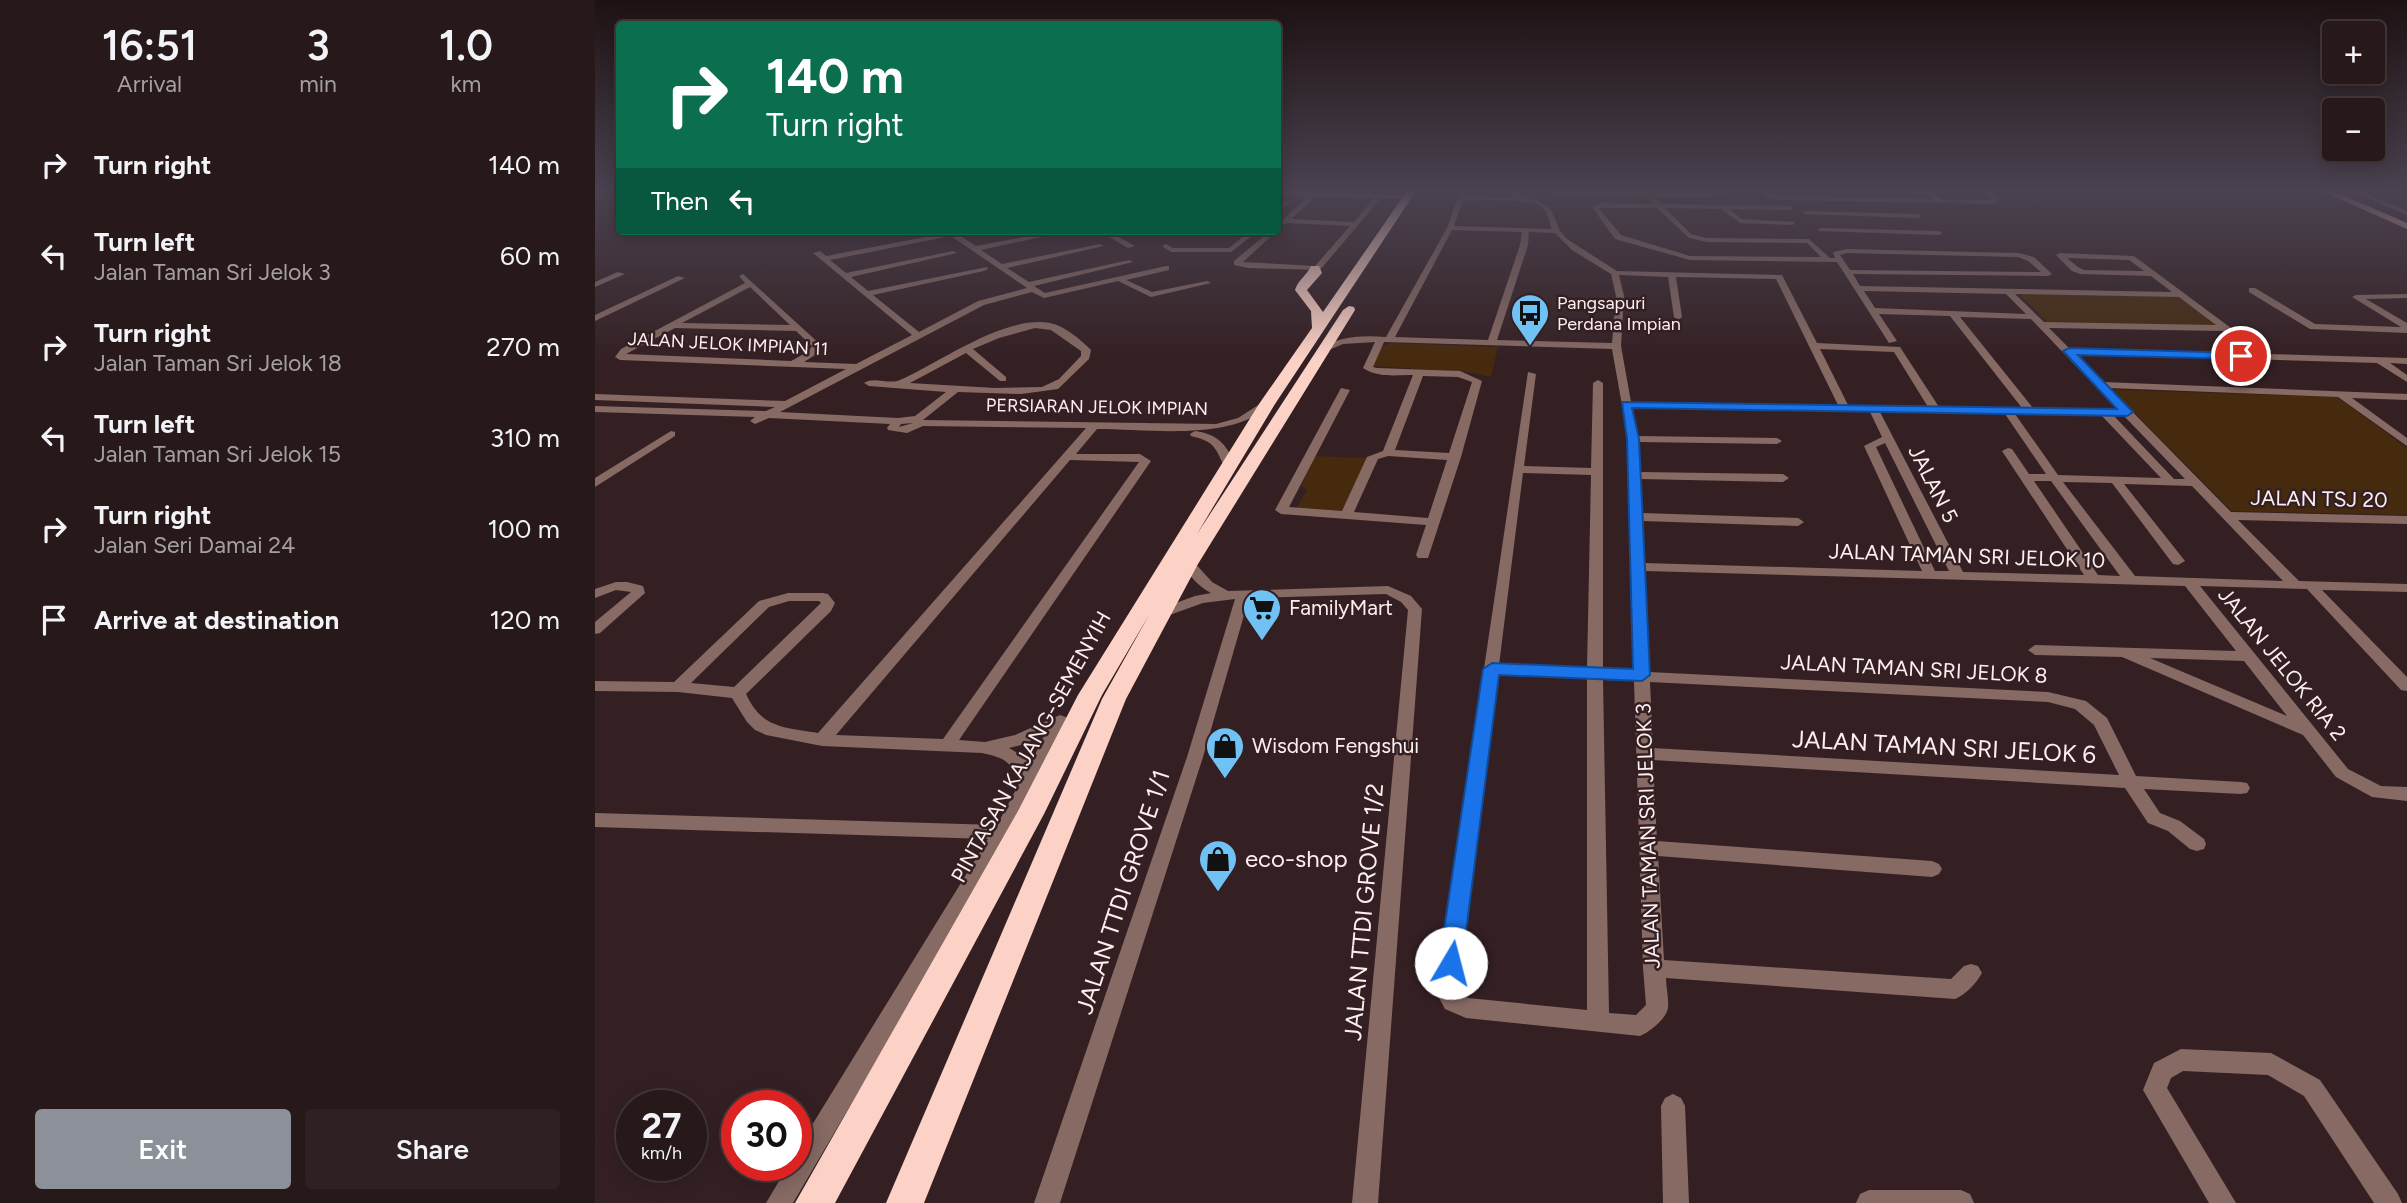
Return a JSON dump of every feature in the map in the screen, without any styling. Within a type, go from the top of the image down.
[{"type":"highway","name":"PINTASAN KAJANG-SEMENYIH","points":[[814,1203],[1030,814],[1090,695],[1267,404],[1374,247]]},
{"type":"highway","points":[[1315,268],[1315,273],[1302,285],[1301,290],[1317,311],[1318,328]]},
{"type":"highway","points":[[905,1203],[1114,699],[1188,564],[1356,299]]},
{"type":"street","points":[[871,247],[821,256],[917,335]]},
{"type":"street","points":[[971,247],[1044,296],[1166,268]]},
{"type":"street","points":[[974,249],[984,247]]},
{"type":"street","points":[[1000,267],[1095,247]]},
{"type":"street","points":[[1102,247],[1110,251]]},
{"type":"street","points":[[1167,247],[1171,250],[1231,250],[1234,247]]},
{"type":"street","points":[[1255,247],[1237,262],[1248,266],[1315,268],[1334,247]]},
{"type":"street","points":[[1423,555],[1477,380],[1460,374],[1375,371],[1368,368],[1439,247]]},
{"type":"street","points":[[1492,342],[1523,247]]},
{"type":"street","points":[[1575,247],[1615,273],[1772,276],[1782,280],[1844,407]]},
{"type":"street","points":[[1653,247],[1690,258],[1828,260],[1843,252],[2019,256],[2031,258],[2048,274],[1848,272]]},
{"type":"street","points":[[1815,247],[1828,260]]},
{"type":"street","points":[[1843,252],[1848,272],[1935,409]]},
{"type":"street","points":[[843,276],[953,253]]},
{"type":"street","points":[[2154,274],[2083,272],[2075,269],[2060,255],[2131,258],[2154,274],[2264,357]]},
{"type":"street","points":[[1120,256],[1142,268]]},
{"type":"street","points":[[1690,258],[1694,274]]},
{"type":"street","points":[[755,421],[981,303],[1129,262]]},
{"type":"street","points":[[866,294],[984,269]]},
{"type":"street","name":"JALAN TAMAN SRI JELOK 3","points":[[1492,669],[1447,992],[1453,1002],[1466,1008],[1640,1026],[1657,1007],[1653,968],[1633,439],[1616,346],[1620,296],[1615,273]]},
{"type":"street","points":[[595,285],[621,274]]},
{"type":"street","points":[[1672,274],[1678,317]]},
{"type":"street","points":[[595,318],[681,278]]},
{"type":"street","points":[[1119,279],[1151,295],[1206,283]]},
{"type":"street","name":"JALAN JELOK IMPIAN 11","points":[[799,328],[746,280],[674,326],[624,351],[620,357],[856,367]]},
{"type":"street","points":[[1858,288],[2181,295]]},
{"type":"street","points":[[2252,290],[2313,327],[2407,329]]},
{"type":"street","points":[[2008,291],[2295,585]]},
{"type":"street","points":[[2407,296],[2356,297],[2407,329]]},
{"type":"street","points":[[1874,312],[2225,328]]},
{"type":"street","points":[[1953,314],[2030,411]]},
{"type":"street","points":[[674,326],[799,328],[817,346],[812,353],[794,364]]},
{"type":"street","points":[[869,383],[943,388],[1038,390],[1055,387],[1086,357],[1086,350],[1051,326],[1037,326],[988,338],[899,385]]},
{"type":"street","points":[[1335,330],[1362,339]]},
{"type":"street","points":[[1324,349],[1341,342],[1362,339],[1616,346]]},
{"type":"street","points":[[1814,346],[1894,345]]},
{"type":"street","points":[[966,348],[1003,379]]},
{"type":"street","points":[[2069,351],[2407,361]]},
{"type":"street","points":[[2378,360],[2407,379]]},
{"type":"street","points":[[1388,453],[1419,373]]},
{"type":"street","points":[[1492,669],[1531,374]]},
{"type":"street","points":[[1598,383],[1595,674],[1598,1023]]},
{"type":"street","points":[[2100,385],[2407,397]]},
{"type":"street","points":[[909,423],[943,388]]},
{"type":"street","points":[[909,423],[957,388]]},
{"type":"street","points":[[1345,390],[1281,510],[1434,522]]},
{"type":"street","points":[[2340,394],[2407,443]]},
{"type":"street","points":[[595,397],[785,404]]},
{"type":"street","name":"PERSIARAN JELOK IMPIAN","points":[[1091,429],[1216,427],[1242,420],[1267,404]]},
{"type":"street","points":[[1626,405],[2127,412]]},
{"type":"street","name":"JALAN 5","points":[[1874,408],[1959,577]]},
{"type":"street","name":"PERSIARAN JELOK IMPIAN","points":[[595,409],[768,414],[909,423]]},
{"type":"street","points":[[2007,410],[2131,581]]},
{"type":"street","points":[[2104,412],[2172,482]]},
{"type":"street","name":"PERSIARAN JELOK IMPIAN","points":[[595,416],[909,423],[1209,436],[1221,445],[1230,468]]},
{"type":"street","points":[[822,740],[1091,429]]},
{"type":"street","points":[[595,483],[671,434]]},
{"type":"street","points":[[1888,438],[1870,446],[1931,576]]},
{"type":"street","points":[[1633,439],[1777,441]]},
{"type":"street","points":[[2008,451],[2028,477],[2095,581]]},
{"type":"street","points":[[1346,515],[1373,457],[1388,453],[1455,457]]},
{"type":"street","points":[[946,747],[1143,468],[1145,461],[1140,457],[1069,457]]},
{"type":"street","points":[[1518,469],[1597,472]]},
{"type":"street","points":[[1634,475],[1783,478]]},
{"type":"street","points":[[2028,477],[2197,484]]},
{"type":"street","points":[[2115,480],[2178,561]]},
{"type":"street","name":"JALAN TSJ 20","points":[[2229,516],[2407,520]]},
{"type":"street","points":[[1636,517],[1798,522]]},
{"type":"street","points":[[1188,564],[1198,580],[1209,588],[1236,595]]},
{"type":"street","name":"JALAN TAMAN SRI JELOK 10","points":[[1637,567],[2407,588]]},
{"type":"street","name":"JALAN JELOK RIA 2","points":[[2189,582],[2313,733],[2342,773],[2378,792],[2407,794]]},
{"type":"street","points":[[595,594],[607,589],[629,586],[638,589],[638,593],[595,630]]},
{"type":"street","points":[[2311,586],[2407,686]]},
{"type":"street","name":"JALAN TTDI GROVE 1/2","points":[[1236,595],[1388,590],[1406,599],[1415,609],[1365,1203]]},
{"type":"street","points":[[1159,614],[1199,599],[1236,595]]},
{"type":"street","name":"JALAN TTDI GROVE 1/1","points":[[1047,1203],[1199,744],[1236,595]]},
{"type":"street","points":[[678,687],[764,604],[788,597],[824,597],[828,603],[825,608],[738,693]]},
{"type":"street","points":[[2035,650],[2249,656]]},
{"type":"street","points":[[2119,651],[2313,733]]},
{"type":"street","name":"JALAN TAMAN SRI JELOK 8","points":[[1492,669],[2047,696],[2080,705],[2101,722],[2131,783],[2154,818],[2174,826],[2197,844]]},
{"type":"street","points":[[595,686],[678,687],[738,693]]},
{"type":"street","points":[[738,693],[744,707],[758,725],[778,733],[822,740],[982,747],[1004,751],[1017,758],[1029,782]]},
{"type":"street","points":[[982,747],[1019,740],[1060,722],[1090,695]]},
{"type":"street","points":[[779,1203],[1002,832],[1060,722]]},
{"type":"street","name":"JALAN TAMAN SRI JELOK 6","points":[[1644,753],[2241,788]]},
{"type":"street","points":[[595,820],[1002,832]]},
{"type":"street","points":[[1648,848],[1932,869]]},
{"type":"street","points":[[1653,968],[1955,989],[1971,973]]},
{"type":"street","points":[[2223,1203],[2155,1090],[2162,1071],[2181,1060],[2271,1064],[2312,1088],[2389,1203]]},
{"type":"street","points":[[1673,1106],[1677,1203]]},
{"type":"street","points":[[1869,1203],[1958,1202]]},
{"type":"shaded area","points":[[2019,293],[2178,296],[2218,326],[2047,322]]},
{"type":"shaded area","points":[[1391,343],[1498,347],[1491,377],[1468,372],[1373,366],[1381,347]]},
{"type":"shaded area","points":[[2114,392],[2337,397],[2407,448],[2407,515],[2232,511]]},
{"type":"shaded area","points":[[1314,456],[1367,458],[1344,513],[1295,511],[1307,490],[1301,486]]},
{"type":"place","name":"Pangsapuri Perdana Impian","points":[[1530,347]]},
{"type":"place","name":"FamilyMart","points":[[1262,642]]},
{"type":"place","name":"Wisdom Fengshui","points":[[1225,780]]},
{"type":"place","name":"eco-shop","points":[[1218,893]]},
{"type":"route","points":[[1451,963],[1492,669],[1642,675],[1633,439],[1626,405],[2127,412],[2069,351],[2241,356]]}]
